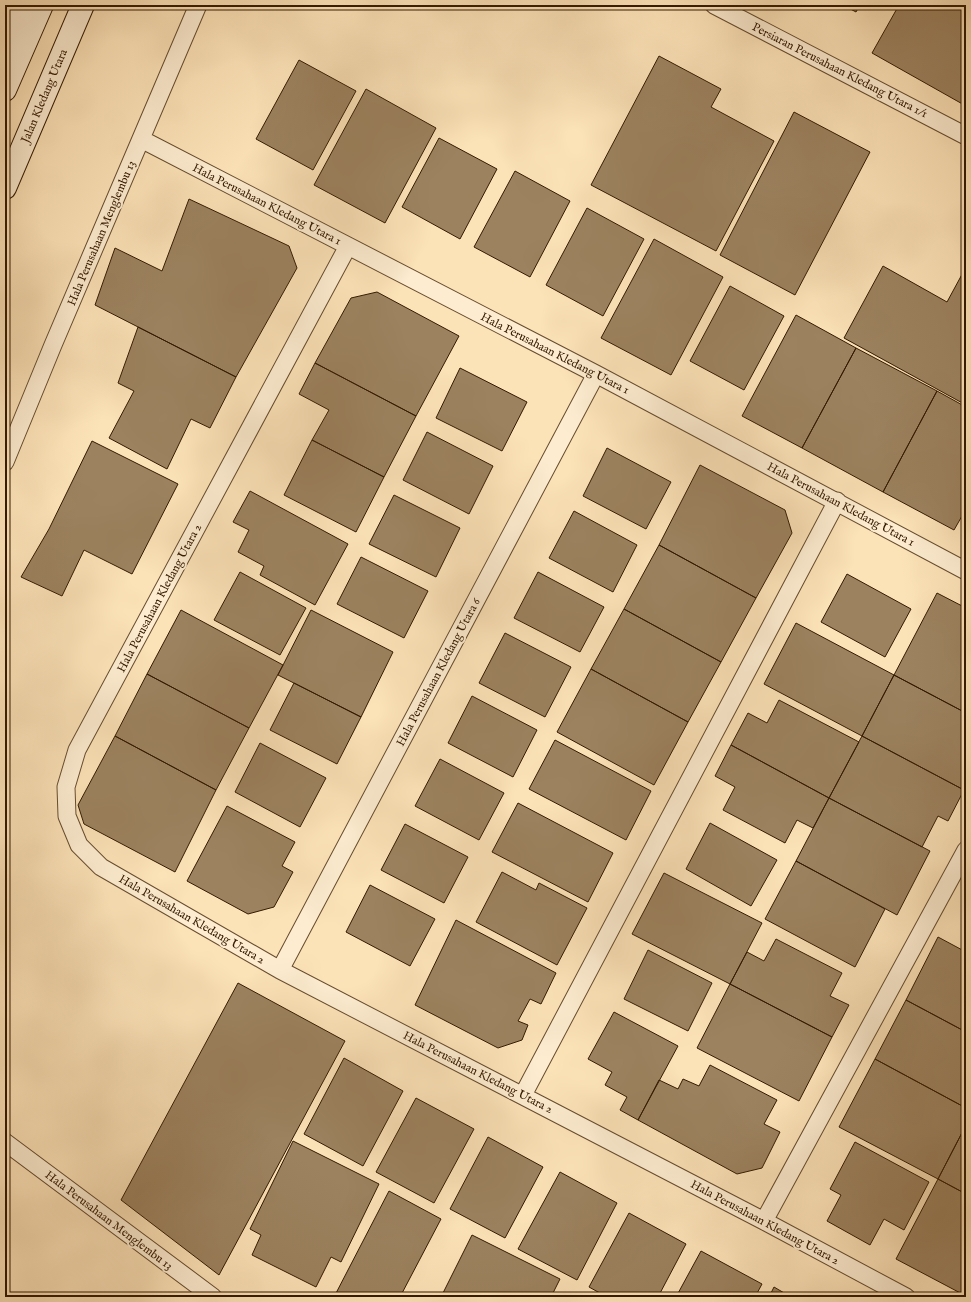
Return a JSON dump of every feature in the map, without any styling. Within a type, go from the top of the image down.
[{"type":"main road","points":[[5,44],[24,5]]},
{"type":"main road","points":[[5,90],[42,5]]},
{"type":"main road","name":"Jalan Kledang Utara","points":[[5,188],[83,5]]},
{"type":"street","name":"Hala Perusahaan Menglembu 13","points":[[5,462],[53,345],[198,5]]},
{"type":"street","name":"Persiaran Perusahaan Kledang Utara 1/1","points":[[714,5],[966,136]]},
{"type":"street","name":"Hala Perusahaan Kledang Utara 1","points":[[140,139],[596,374],[966,571]]},
{"type":"street","name":"Hala Perusahaan Kledang Utara 2","points":[[348,246],[77,750],[66,787],[67,816],[79,845],[101,867],[280,970],[523,1095],[906,1297]]},
{"type":"street","name":"Hala Perusahaan Kledang Utara 6","points":[[280,970],[596,374]]},
{"type":"street","points":[[523,1095],[837,501]]},
{"type":"street","points":[[764,1221],[966,850]]},
{"type":"street","name":"Hala Perusahaan Menglembu 13","points":[[5,1142],[213,1297]]},
{"type":"building","points":[[843,5],[860,5],[856,12]]},
{"type":"building","points":[[899,5],[966,5],[966,106],[872,53]]},
{"type":"building","points":[[659,56],[721,89],[711,107],[774,141],[716,251],[591,185]]},
{"type":"building","points":[[299,60],[356,91],[313,170],[256,139]]},
{"type":"building","points":[[366,89],[436,128],[385,223],[314,185]]},
{"type":"building","points":[[794,112],[870,152],[795,295],[720,255]]},
{"type":"building","points":[[439,138],[497,169],[460,239],[402,207]]},
{"type":"building","points":[[515,171],[570,201],[530,277],[474,247]]},
{"type":"building","points":[[189,199],[289,246],[297,268],[236,377],[95,305],[115,248],[162,271]]},
{"type":"building","points":[[587,208],[644,239],[603,316],[546,285]]},
{"type":"building","points":[[654,239],[723,277],[671,375],[601,338]]},
{"type":"building","points":[[883,266],[947,302],[966,267],[966,405],[844,338]]},
{"type":"building","points":[[730,286],[784,316],[744,390],[690,361]]},
{"type":"building","points":[[377,292],[459,336],[416,416],[315,363],[351,298]]},
{"type":"building","points":[[796,315],[856,348],[802,448],[742,416]]},
{"type":"building","points":[[138,327],[236,377],[210,428],[191,419],[167,469],[109,438],[134,391],[118,383]]},
{"type":"building","points":[[856,348],[937,391],[883,492],[802,448]]},
{"type":"building","points":[[315,363],[416,416],[384,477],[312,440],[329,410],[299,394]]},
{"type":"building","points":[[460,368],[527,402],[502,451],[436,418]]},
{"type":"building","points":[[937,391],[966,407],[966,509],[954,530],[883,492]]},
{"type":"building","points":[[427,432],[493,466],[469,514],[403,480]]},
{"type":"building","points":[[312,440],[384,477],[356,532],[284,495]]},
{"type":"building","points":[[92,441],[178,484],[132,574],[84,550],[62,596],[21,577],[49,529]]},
{"type":"building","points":[[607,448],[671,482],[646,529],[583,496]]},
{"type":"building","points":[[700,465],[785,510],[792,533],[756,598],[659,545]]},
{"type":"building","points":[[250,491],[348,544],[315,605],[260,575],[264,566],[238,552],[249,530],[233,522]]},
{"type":"building","points":[[394,495],[460,528],[436,577],[369,544]]},
{"type":"building","points":[[574,511],[637,545],[613,592],[549,558]]},
{"type":"building","points":[[659,545],[756,598],[721,662],[624,609]]},
{"type":"building","points":[[361,557],[428,591],[404,638],[337,604]]},
{"type":"building","points":[[240,572],[306,608],[280,655],[214,620]]},
{"type":"building","points":[[538,572],[604,607],[580,652],[514,618]]},
{"type":"building","points":[[847,574],[911,609],[885,657],[821,622]]},
{"type":"building","points":[[937,593],[966,608],[966,713],[894,675]]},
{"type":"building","points":[[624,609],[721,662],[688,722],[591,669]]},
{"type":"building","points":[[181,610],[283,665],[249,728],[147,674]]},
{"type":"building","points":[[311,610],[393,652],[361,717],[278,675]]},
{"type":"building","points":[[796,623],[894,675],[862,736],[764,684]]},
{"type":"building","points":[[505,633],[571,667],[545,717],[479,683]]},
{"type":"building","points":[[591,669],[688,722],[654,785],[557,732]]},
{"type":"building","points":[[147,674],[249,728],[216,790],[115,736]]},
{"type":"building","points":[[894,675],[966,713],[966,786],[964,790],[862,736]]},
{"type":"building","points":[[294,683],[361,717],[337,764],[270,730]]},
{"type":"building","points":[[472,696],[537,730],[513,777],[448,743]]},
{"type":"building","points":[[779,700],[859,742],[829,798],[731,745],[748,713],[767,723]]},
{"type":"building","points":[[115,736],[216,790],[175,872],[84,824],[78,805]]},
{"type":"building","points":[[862,736],[964,790],[948,821],[938,816],[922,847],[829,798]]},
{"type":"building","points":[[555,740],[651,791],[626,840],[529,789]]},
{"type":"building","points":[[260,743],[326,778],[300,827],[235,792]]},
{"type":"building","points":[[731,745],[829,798],[813,828],[797,820],[785,843],[723,810],[735,787],[715,776]]},
{"type":"building","points":[[440,759],[504,793],[479,840],[415,806]]},
{"type":"building","points":[[829,798],[930,851],[897,915],[796,861]]},
{"type":"building","points":[[518,803],[613,853],[588,902],[492,852]]},
{"type":"building","points":[[227,806],[295,842],[282,866],[293,872],[274,907],[248,914],[187,881]]},
{"type":"building","points":[[710,823],[777,860],[751,906],[686,869]]},
{"type":"building","points":[[405,824],[468,857],[444,903],[381,870]]},
{"type":"building","points":[[796,861],[885,909],[855,967],[765,919]]},
{"type":"building","points":[[502,872],[536,890],[539,883],[587,908],[557,965],[476,922]]},
{"type":"building","points":[[664,873],[762,923],[730,984],[632,934]]},
{"type":"building","points":[[370,885],[435,919],[410,966],[346,932]]},
{"type":"building","points":[[456,920],[556,973],[541,1004],[530,999],[518,1021],[528,1025],[522,1040],[498,1048],[415,1005]]},
{"type":"building","points":[[938,937],[966,952],[966,1032],[906,1000]]},
{"type":"building","points":[[776,939],[842,973],[830,996],[849,1005],[832,1037],[730,984],[747,952],[764,961]]},
{"type":"building","points":[[648,950],[712,983],[688,1031],[624,999]]},
{"type":"building","points":[[238,983],[345,1041],[219,1275],[121,1200]]},
{"type":"building","points":[[730,984],[832,1037],[799,1101],[697,1048]]},
{"type":"building","points":[[906,1000],[966,1032],[966,1108],[875,1059]]},
{"type":"building","points":[[614,1012],[678,1046],[638,1120],[620,1110],[627,1097],[605,1085],[612,1072],[588,1059]]},
{"type":"building","points":[[344,1058],[403,1091],[363,1166],[304,1134]]},
{"type":"building","points":[[875,1059],[966,1108],[966,1125],[938,1179],[839,1127]]},
{"type":"building","points":[[710,1065],[777,1100],[764,1124],[780,1132],[762,1168],[737,1174],[638,1120],[659,1080],[678,1089],[683,1079],[699,1086]]},
{"type":"building","points":[[416,1098],[474,1129],[434,1203],[376,1172]]},
{"type":"building","points":[[966,1125],[966,1194],[938,1179]]},
{"type":"building","points":[[488,1137],[543,1167],[505,1238],[450,1209]]},
{"type":"building","points":[[293,1141],[379,1184],[341,1262],[331,1257],[316,1287],[252,1255],[261,1235],[250,1229]]},
{"type":"building","points":[[855,1142],[929,1182],[904,1230],[884,1219],[870,1245],[827,1221],[841,1195],[830,1189]]},
{"type":"building","points":[[560,1172],[617,1203],[577,1280],[518,1249]]},
{"type":"building","points":[[938,1179],[966,1194],[966,1296],[896,1259]]},
{"type":"building","points":[[389,1191],[441,1219],[400,1297],[334,1297]]},
{"type":"building","points":[[629,1213],[686,1244],[658,1297],[607,1297],[589,1287]]},
{"type":"building","points":[[472,1235],[560,1279],[551,1297],[441,1297]]},
{"type":"building","points":[[701,1251],[762,1284],[755,1297],[676,1297]]},
{"type":"building","points":[[774,1287],[791,1297],[769,1297]]}]
